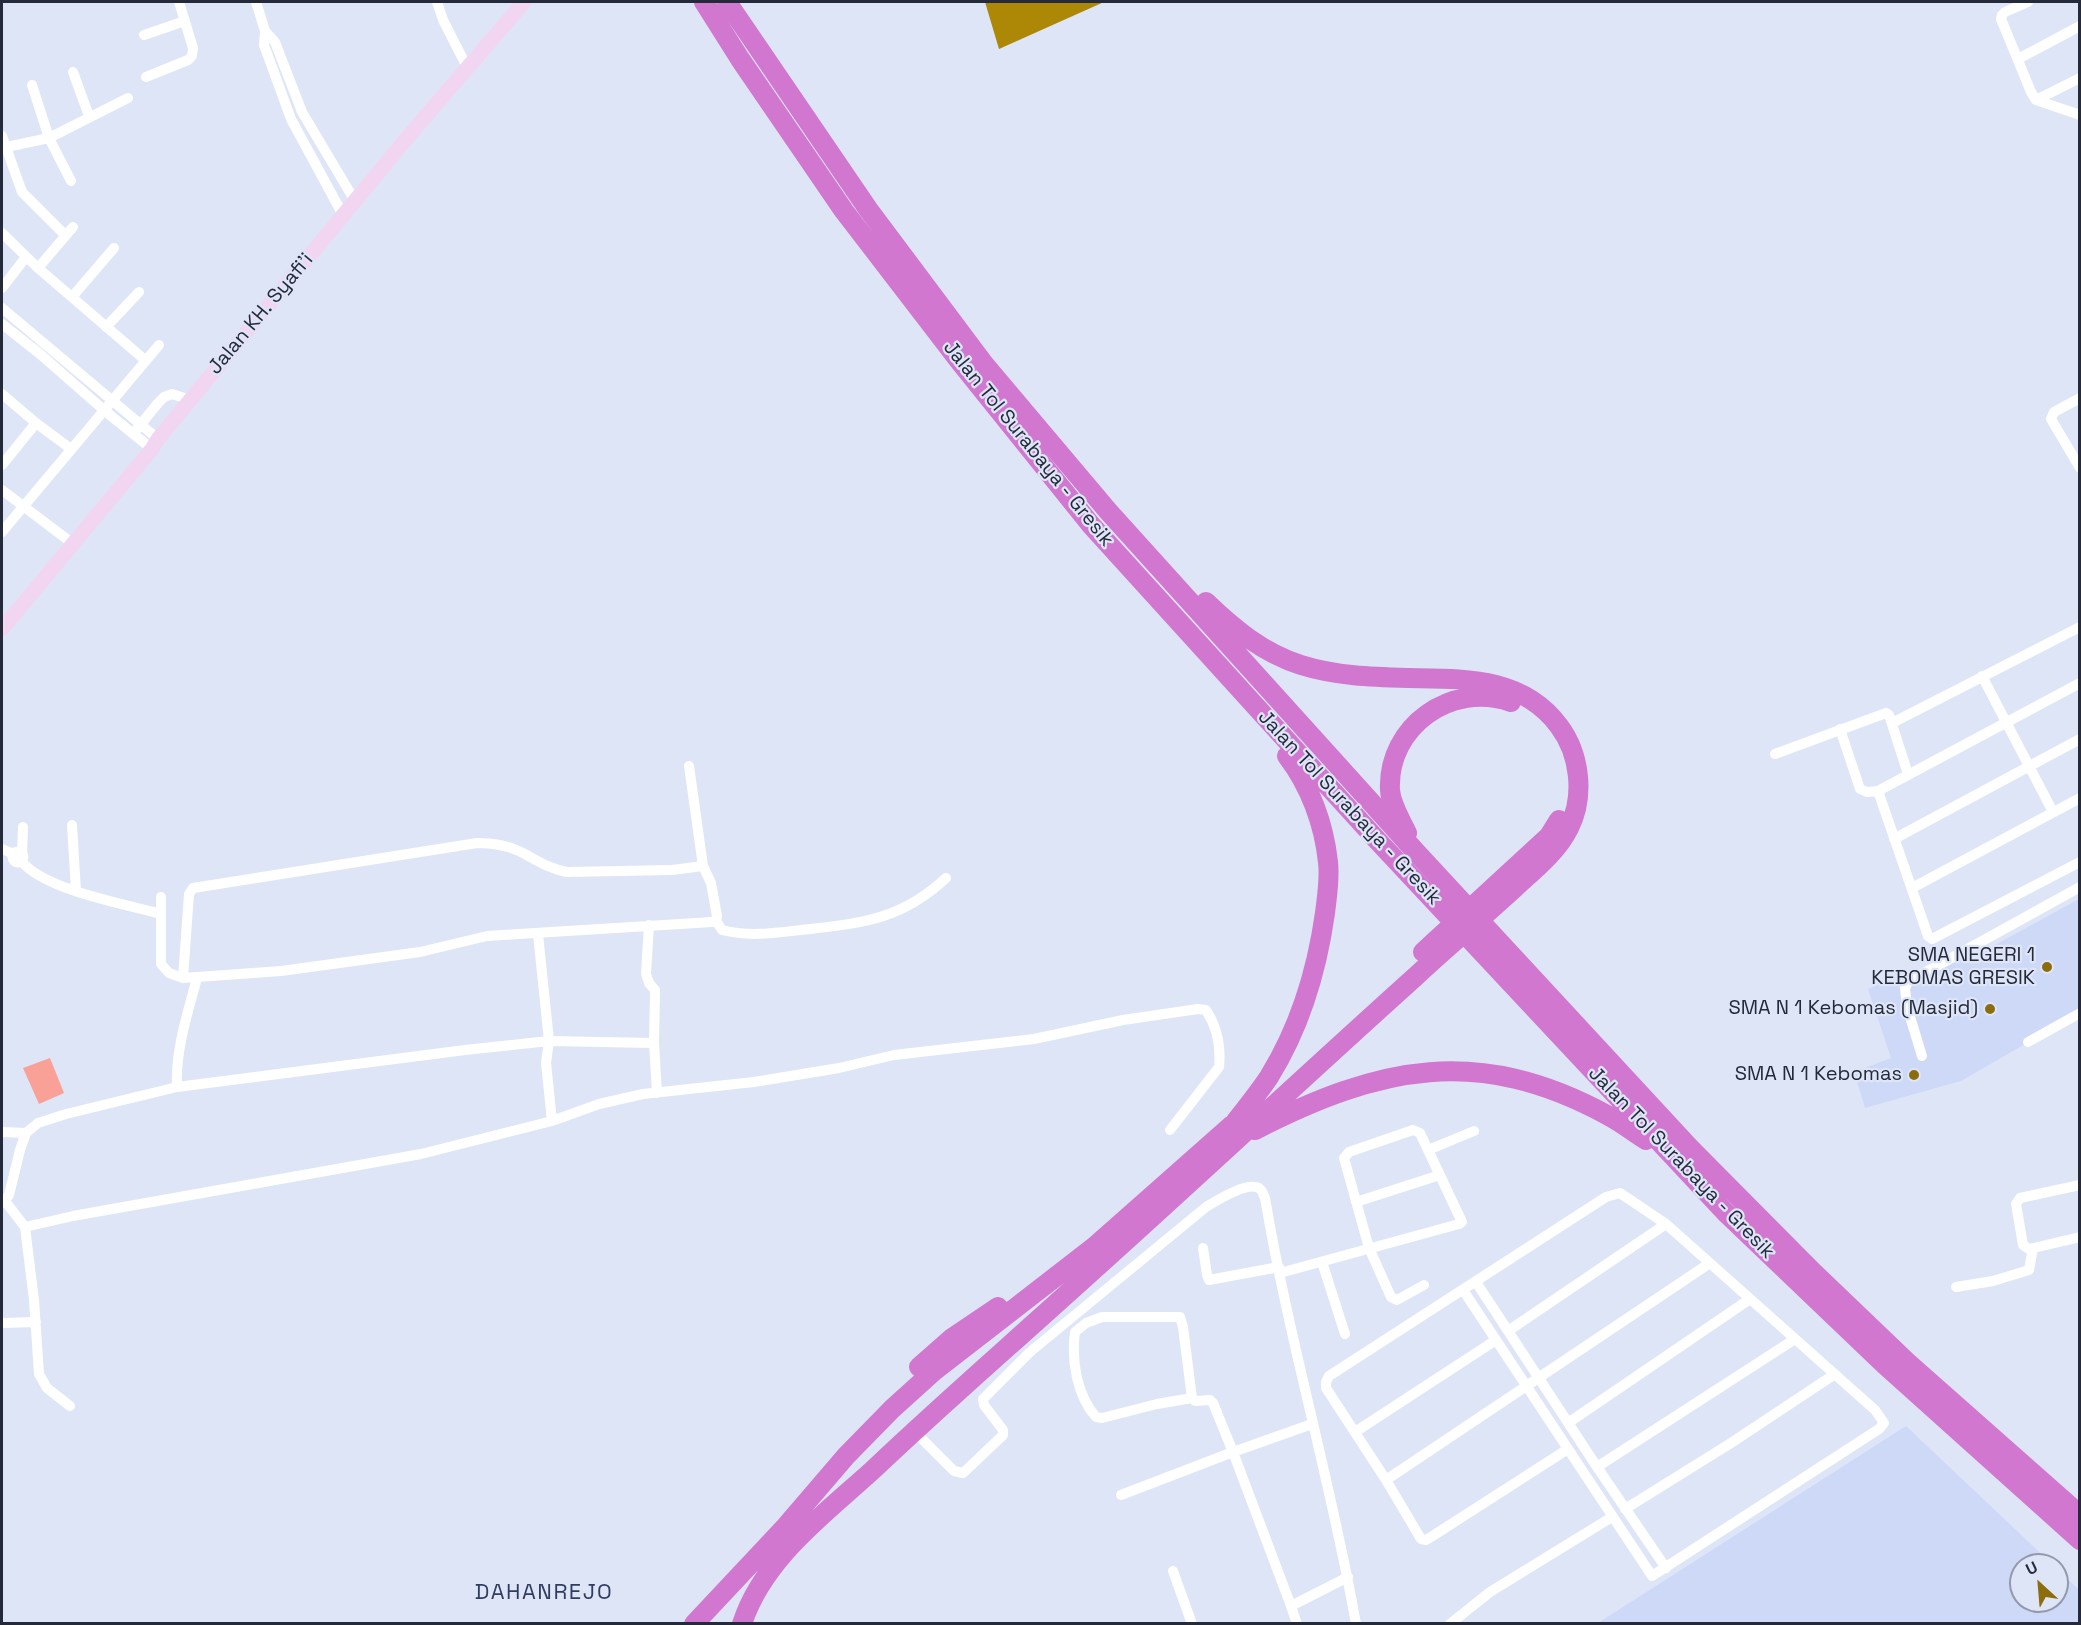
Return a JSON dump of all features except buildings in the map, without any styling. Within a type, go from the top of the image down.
[{"type":"highway","name":"Jalan Tol Surabaya - Gresik","points":[[704,2],[740,59],[858,230],[1060,488],[1186,630],[1673,1158],[1740,1227],[1884,1364],[2079,1540]]},
{"type":"highway","name":"Jalan Tol Surabaya - Gresik","points":[[727,2],[868,209],[984,364],[1108,511],[1416,852],[1690,1148],[1813,1272],[1907,1362],[2079,1515]]},
{"type":"highway","points":[[694,1623],[765,1546],[833,1457],[886,1397],[952,1338],[1094,1247],[1497,894],[1557,846],[1568,830],[1577,805],[1579,776],[1575,757],[1562,729],[1552,716],[1536,702],[1518,692],[1483,681],[1457,678],[1341,675],[1285,660],[1251,641],[1231,626],[1148,545],[1108,511]]},
{"type":"highway","points":[[1186,630],[1240,701],[1296,768],[1312,800],[1324,834],[1328,864],[1329,885],[1324,920],[1319,954],[1311,983],[1294,1027],[1269,1077],[1236,1121]]},
{"type":"highway","points":[[1416,852],[1396,809],[1390,790],[1395,760],[1411,729],[1433,709],[1463,697],[1503,699],[1520,706],[1540,721],[1556,744],[1564,764],[1568,795],[1565,810],[1549,836],[1497,894]]},
{"type":"highway","points":[[742,1623],[750,1602],[763,1580],[789,1548],[914,1431],[1113,1253],[1427,956]]},
{"type":"highway","points":[[1232,1142],[1299,1108],[1349,1088],[1385,1078],[1449,1070],[1491,1074],[1533,1083],[1564,1094],[1608,1116],[1673,1158]]},
{"type":"main road","name":"Jalan KH. Syafi'i","points":[[2,629],[354,201],[524,2]]},
{"type":"street","points":[[146,77],[188,60],[192,56],[193,48],[179,2]]},
{"type":"street","points":[[256,2],[265,31],[264,45],[291,119],[343,215]]},
{"type":"street","points":[[437,2],[443,20],[468,69]]},
{"type":"street","points":[[2028,2],[2002,15],[2001,19],[2036,100],[2079,116]]},
{"type":"street","points":[[144,35],[185,21]]},
{"type":"street","points":[[2018,59],[2079,26]]},
{"type":"street","points":[[265,31],[275,42],[302,112],[354,201]]},
{"type":"street","points":[[273,70],[284,65]]},
{"type":"street","points":[[73,72],[89,117]]},
{"type":"street","points":[[2036,100],[2079,78]]},
{"type":"street","points":[[32,85],[49,138],[71,181]]},
{"type":"street","points":[[4,148],[49,138],[128,98]]},
{"type":"street","points":[[2,136],[4,148],[22,192],[69,231],[38,268]]},
{"type":"street","points":[[2,233],[38,268],[145,360]]},
{"type":"street","points":[[72,297],[114,248]]},
{"type":"street","points":[[2,288],[26,257]]},
{"type":"street","points":[[106,327],[139,292]]},
{"type":"street","points":[[2,308],[105,411],[134,434],[155,444]]},
{"type":"street","points":[[2,324],[43,350],[112,400],[140,424],[155,444]]},
{"type":"street","points":[[2,532],[159,345]]},
{"type":"street","points":[[134,434],[158,403],[168,395],[172,394],[190,400]]},
{"type":"street","points":[[2,396],[71,449]]},
{"type":"street","points":[[2079,398],[2051,415],[2051,419],[2076,453],[2079,468]]},
{"type":"street","points":[[2,465],[36,423]]},
{"type":"street","points":[[2,490],[72,543]]},
{"type":"street","points":[[1892,723],[2079,627]]},
{"type":"street","points":[[1982,676],[2053,812]]},
{"type":"street","points":[[1840,729],[1860,789],[1867,792],[1878,791],[2079,682]]},
{"type":"street","points":[[1775,754],[1883,712],[1889,715],[1908,774]]},
{"type":"street","points":[[1894,839],[2079,739]]},
{"type":"street","points":[[689,766],[703,866],[711,884],[716,921],[722,930],[746,934],[850,925],[874,920],[894,913],[920,899],[946,878]]},
{"type":"street","points":[[1878,791],[1928,936],[1932,939],[2079,861]]},
{"type":"street","points":[[1912,888],[2079,798]]},
{"type":"street","points":[[72,825],[76,891]]},
{"type":"street","points":[[19,856],[23,827]]},
{"type":"street","points":[[183,978],[186,967],[189,894],[193,888],[477,843],[517,850],[553,870],[567,872],[672,870],[703,866]]},
{"type":"street","points":[[2,849],[19,856],[35,874],[76,891],[161,914]]},
{"type":"street","points":[[1922,1056],[1907,1007],[1905,988],[1908,982],[2079,886]]},
{"type":"street","points":[[161,897],[161,964],[166,971],[183,978],[281,970],[420,952],[487,936],[716,921]]},
{"type":"street","points":[[649,925],[646,974],[655,990],[654,1043],[657,1093]]},
{"type":"street","points":[[538,934],[549,1041],[546,1063],[552,1121]]},
{"type":"street","points":[[177,1087],[178,1063],[197,978]]},
{"type":"street","points":[[25,1227],[73,1216],[421,1154],[552,1121],[599,1104],[657,1093],[754,1082],[839,1068],[894,1055],[1034,1039],[1123,1020],[1198,1009],[1206,1011],[1217,1033],[1219,1067],[1170,1130]]},
{"type":"street","points":[[2028,1042],[2079,1013]]},
{"type":"street","points":[[70,1406],[52,1393],[41,1380],[25,1227],[3,1202],[10,1192],[26,1133],[38,1123],[177,1087],[549,1041],[654,1043]]},
{"type":"street","points":[[1203,1248],[1206,1275],[1209,1280],[1322,1262],[1370,1248],[1462,1222],[1419,1133],[1413,1130],[1345,1155],[1344,1158],[1370,1248],[1390,1297],[1397,1300],[1424,1285]]},
{"type":"street","points":[[1428,1150],[1474,1131]]},
{"type":"street","points":[[2,1132],[26,1133]]},
{"type":"street","points":[[1356,1202],[1440,1175]]},
{"type":"street","points":[[2079,1185],[2020,1198],[2016,1201],[2026,1248],[2079,1237]]},
{"type":"street","points":[[914,1431],[954,1471],[963,1473],[1003,1435],[1003,1430],[983,1402],[987,1395],[1030,1352],[1206,1207],[1228,1194],[1244,1188],[1257,1187],[1263,1192],[1312,1424],[1348,1577],[1356,1623]]},
{"type":"street","points":[[1463,1290],[1652,1576],[1882,1428],[1884,1422],[1875,1410],[1666,1224],[1620,1193],[1606,1197],[1329,1376],[1326,1382],[1326,1388],[1421,1539],[1426,1540],[1568,1449]]},
{"type":"street","points":[[1508,1330],[1666,1224]]},
{"type":"street","points":[[1956,1287],[1993,1281],[2029,1270],[2033,1248]]},
{"type":"street","points":[[1322,1262],[1345,1334]]},
{"type":"street","points":[[1386,1480],[1710,1263]]},
{"type":"street","points":[[1476,1282],[1666,1568]]},
{"type":"street","points":[[1568,1423],[1750,1299]]},
{"type":"street","points":[[1192,1398],[1180,1317],[1102,1317],[1086,1323],[1075,1332],[1074,1353],[1078,1381],[1087,1404],[1096,1417],[1102,1418],[1192,1398],[1195,1401],[1210,1400],[1213,1403],[1297,1623]]},
{"type":"street","points":[[2,1323],[36,1322]]},
{"type":"street","points":[[1597,1467],[1795,1339]]},
{"type":"street","points":[[1355,1432],[1497,1340]]},
{"type":"street","points":[[1625,1509],[1731,1443],[1835,1374]]},
{"type":"street","points":[[1121,1495],[1312,1424]]},
{"type":"street","points":[[1450,1623],[1490,1592],[1612,1516]]},
{"type":"street","points":[[1173,1571],[1192,1623]]},
{"type":"street","points":[[1291,1606],[1348,1577]]},
{"type":"shaded area","points":[[985,2],[1104,2],[999,49]]},
{"type":"shaded area","points":[[2079,899],[2079,1013],[1961,1081],[1865,1108],[1854,1072],[1891,1058],[1868,989],[1887,981],[1912,986],[1941,966],[1971,951],[1973,957]]},
{"type":"shaded area","points":[[50,1058],[64,1093],[39,1104],[23,1068]]},
{"type":"shaded area","points":[[1906,1426],[2040,1553],[2009,1553],[2009,1613],[2069,1613],[2069,1580],[2079,1590],[2079,1623],[1598,1623]]},
{"type":"place","name":"SMA NEGERI 1 KEBOMAS GRESIK","points":[[2047,967]]},
{"type":"place","name":"SMA N 1 Kebomas (Masjid)","points":[[1990,1009]]},
{"type":"place","name":"SMA N 1 Kebomas","points":[[1914,1075]]},
{"type":"district","name":"DAHANREJO","points":[[544,1593]]}]
